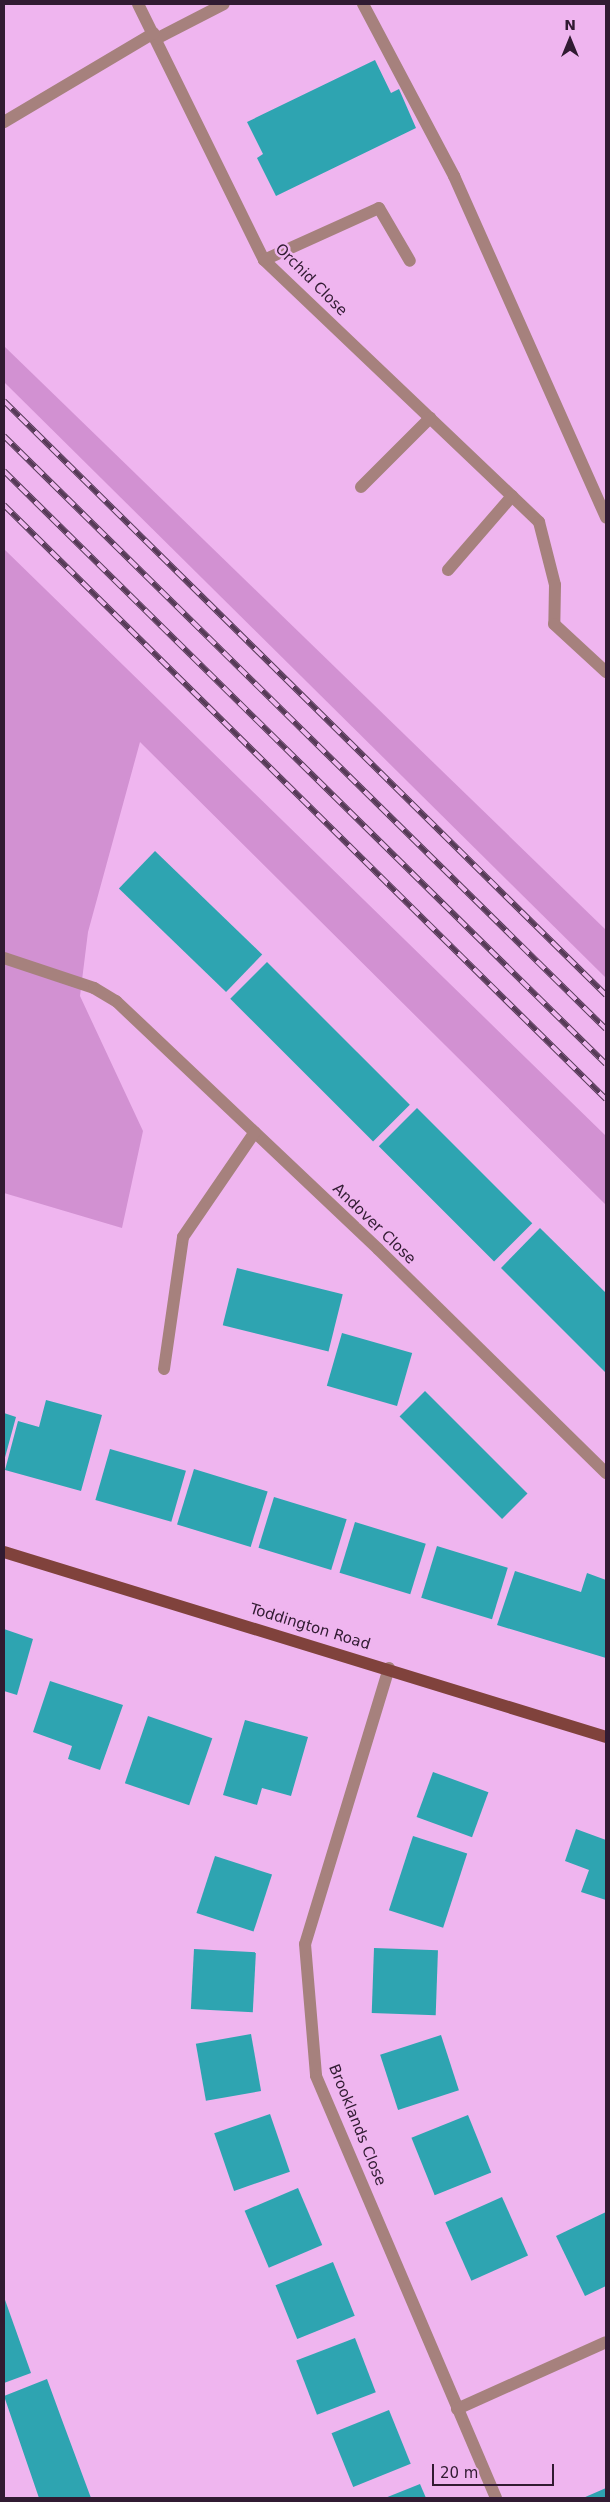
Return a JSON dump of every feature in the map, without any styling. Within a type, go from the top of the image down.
[{"type":"main road","name":"Toddington Road","points":[[4,1552],[389,1668],[606,1736]]},
{"type":"street","name":"Orchid Close","points":[[138,4],[264,260],[539,522],[555,585],[554,624],[606,672]]},
{"type":"street","points":[[4,122],[155,36],[224,4]]},
{"type":"street","points":[[363,4],[454,176],[606,518]]},
{"type":"street","points":[[264,260],[379,208],[410,261]]},
{"type":"street","points":[[361,487],[430,418]]},
{"type":"street","points":[[448,570],[512,496]]},
{"type":"street","name":"Andover Close","points":[[4,958],[94,988],[116,1001],[255,1132],[606,1473]]},
{"type":"street","points":[[164,1369],[183,1237],[255,1132]]},
{"type":"street","name":"Brooklands Close","points":[[389,1668],[305,1944],[316,2076],[496,2498]]},
{"type":"street","points":[[458,2409],[606,2342]]},
{"type":"shaded area","points":[[4,346],[606,930],[606,978],[4,382]]},
{"type":"shaded area","points":[[4,549],[606,1136],[606,1205],[140,742],[88,932],[80,996],[143,1131],[122,1228],[4,1193]]},
{"type":"building","points":[[375,60],[391,93],[399,89],[416,128],[276,196],[257,158],[263,154],[247,122]]},
{"type":"building","points":[[155,851],[262,955],[226,992],[119,888]]},
{"type":"building","points":[[267,962],[410,1105],[373,1142],[230,999]]},
{"type":"building","points":[[417,1108],[532,1223],[494,1261],[379,1146]]},
{"type":"building","points":[[540,1228],[606,1293],[606,1373],[501,1268]]},
{"type":"building","points":[[237,1268],[343,1294],[328,1352],[223,1325]]},
{"type":"building","points":[[342,1333],[412,1353],[397,1406],[327,1386]]},
{"type":"building","points":[[425,1391],[528,1494],[502,1519],[400,1416]]},
{"type":"building","points":[[46,1400],[102,1415],[81,1491],[5,1470],[18,1421],[39,1427]]},
{"type":"building","points":[[4,1413],[16,1417],[4,1461]]},
{"type":"building","points":[[110,1449],[186,1471],[171,1522],[95,1500]]},
{"type":"building","points":[[194,1469],[268,1492],[251,1547],[177,1524]]},
{"type":"building","points":[[274,1497],[347,1519],[331,1570],[259,1548]]},
{"type":"building","points":[[355,1522],[426,1544],[410,1594],[340,1573]]},
{"type":"building","points":[[437,1546],[508,1568],[492,1619],[421,1598]]},
{"type":"building","points":[[515,1571],[581,1592],[587,1573],[606,1580],[606,1658],[497,1625]]},
{"type":"building","points":[[4,1629],[33,1639],[17,1695],[4,1691]]},
{"type":"building","points":[[50,1681],[123,1705],[100,1770],[68,1759],[72,1746],[33,1732]]},
{"type":"building","points":[[148,1716],[212,1738],[189,1805],[125,1783]]},
{"type":"building","points":[[245,1720],[308,1737],[291,1796],[262,1788],[257,1805],[223,1795]]},
{"type":"building","points":[[433,1772],[488,1792],[472,1837],[417,1817]]},
{"type":"building","points":[[576,1829],[606,1840],[606,1900],[581,1892],[589,1870],[565,1861]]},
{"type":"building","points":[[413,1836],[467,1854],[443,1928],[389,1910]]},
{"type":"building","points":[[215,1856],[272,1875],[254,1932],[196,1913]]},
{"type":"building","points":[[374,1948],[438,1950],[436,2015],[372,2013]]},
{"type":"building","points":[[194,1949],[256,1952],[253,2012],[191,2009]]},
{"type":"building","points":[[251,2034],[261,2091],[206,2101],[196,2044]]},
{"type":"building","points":[[441,2035],[459,2090],[398,2110],[380,2055]]},
{"type":"building","points":[[270,2114],[290,2172],[234,2191],[214,2133]]},
{"type":"building","points":[[468,2115],[491,2172],[435,2195],[411,2138]]},
{"type":"building","points":[[298,2188],[322,2245],[269,2268],[245,2211]]},
{"type":"building","points":[[502,2197],[528,2255],[471,2281],[445,2222]]},
{"type":"building","points":[[606,2212],[606,2286],[585,2296],[556,2236]]},
{"type":"building","points":[[333,2262],[355,2316],[297,2339],[276,2285]]},
{"type":"building","points":[[4,2297],[31,2373],[4,2383]]},
{"type":"building","points":[[355,2338],[376,2392],[317,2415],[296,2361]]},
{"type":"building","points":[[47,2379],[91,2498],[39,2498],[4,2396]]},
{"type":"building","points":[[389,2410],[411,2464],[353,2487],[332,2433]]},
{"type":"building","points":[[420,2484],[426,2498],[385,2498]]},
{"type":"building","points":[[606,2488],[606,2498],[583,2498]]},
{"type":"railway","points":[[4,401],[606,995]]},
{"type":"railway","points":[[4,436],[606,1029]]},
{"type":"railway","points":[[4,471],[606,1064]]},
{"type":"railway","points":[[4,505],[606,1099]]}]
